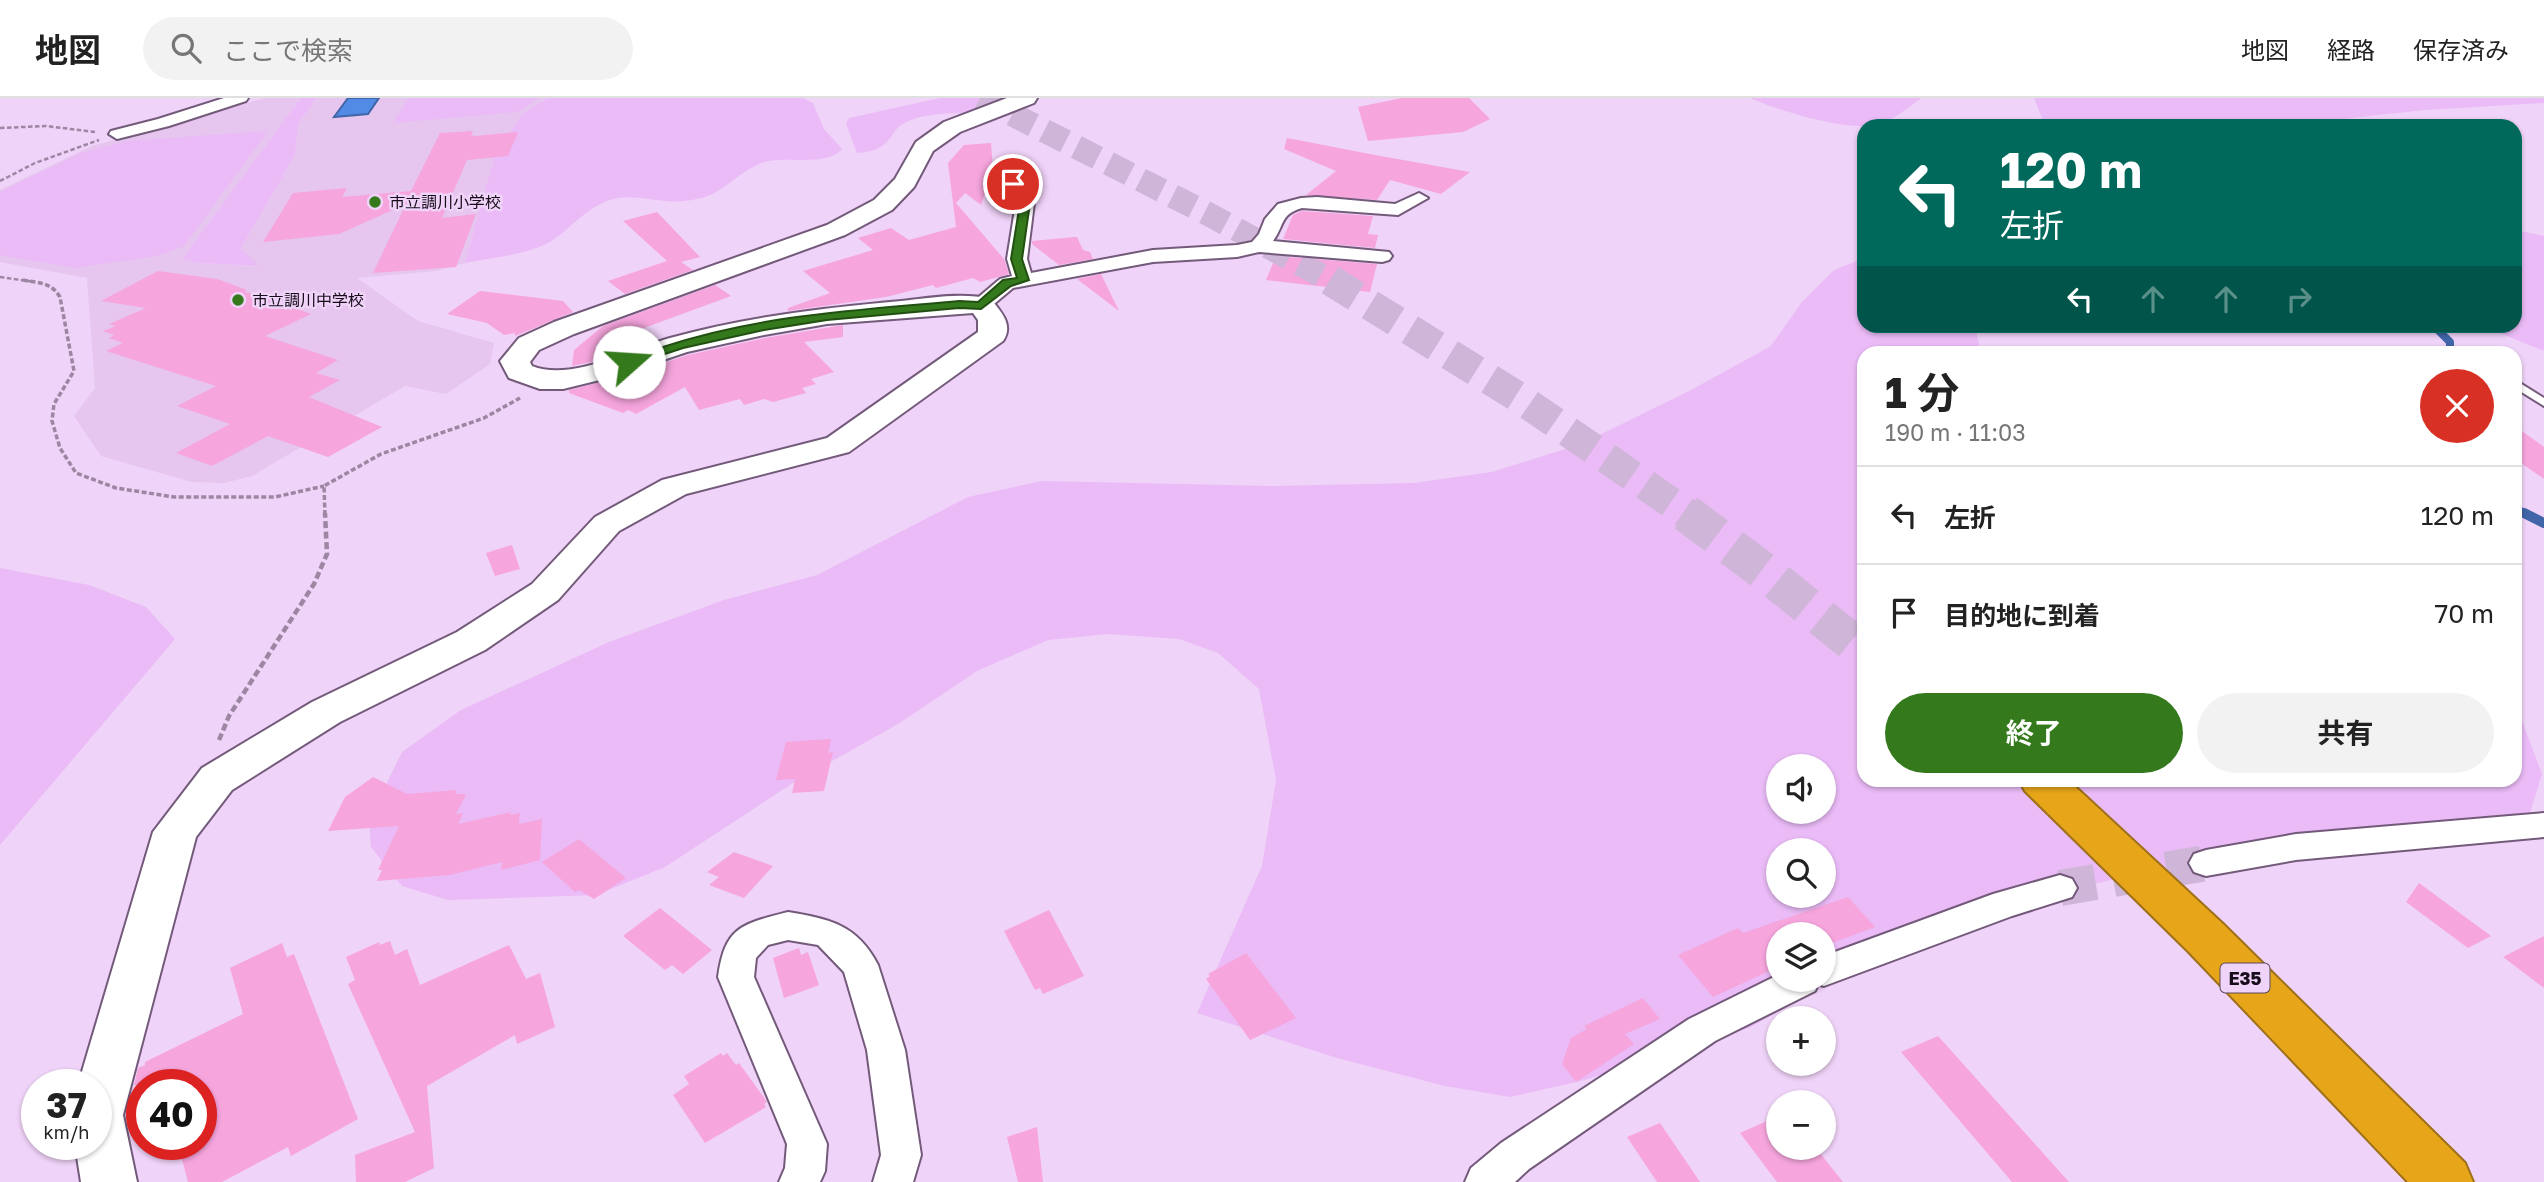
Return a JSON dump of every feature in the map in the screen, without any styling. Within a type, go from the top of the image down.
[{"type":"highway","name":"E35","points":[[2017,787],[2186,945],[2413,1182]]},
{"type":"highway","name":"E35","points":[[2047,787],[2206,938],[2445,1182]]},
{"type":"street","points":[[117,134],[163,123],[240,98]]},
{"type":"street","points":[[1026,98],[952,127],[923,147],[905,182],[883,205],[836,230],[564,328],[528,344],[515,361],[520,372],[540,380],[563,380],[605,370],[679,345],[764,326],[827,316],[959,304],[981,305],[1007,283],[1153,256],[1237,251],[1259,246],[1382,256]]},
{"type":"street","points":[[1016,171],[1013,184],[1025,203],[1017,259],[1023,280]]},
{"type":"street","points":[[1259,246],[1268,236],[1274,219],[1284,208],[1317,202],[1398,210],[1419,198]]},
{"type":"street","points":[[109,1069],[176,832],[217,779],[326,712],[471,641],[545,592],[607,524],[674,487],[838,445],[993,335],[992,319],[981,305]]},
{"type":"street","points":[[2206,863],[2296,847],[2544,825]]},
{"type":"street","points":[[1836,967],[1993,908],[2060,888]]},
{"type":"street","points":[[799,1182],[805,1171],[807,1144],[736,977],[739,952],[757,934],[788,926],[828,933],[859,965],[886,1051],[901,1155],[893,1182]]},
{"type":"street","points":[[1486,1182],[1515,1156],[1702,1030],[1778,992]]},
{"type":"street","points":[[105,1160],[109,1182]]},
{"type":"lane","points":[[2522,388],[2544,403]]},
{"type":"path","points":[[0,128],[46,126],[117,134]]},
{"type":"path","points":[[0,181],[35,163],[117,134]]},
{"type":"path","points":[[0,277],[47,284],[60,297],[74,371],[54,404],[52,421],[60,448],[76,472],[116,488],[174,497],[275,497],[324,486],[381,454],[484,418],[521,397],[540,380]]},
{"type":"path","points":[[217,779],[216,748],[229,716],[314,583],[327,554],[324,486]]},
{"type":"shaded area","name":"市立調川中学校","points":[[265,98],[301,98],[182,259],[197,263],[258,266],[241,248],[295,155],[298,124],[317,98],[548,98],[522,114],[495,155],[465,263],[435,271],[357,278],[418,321],[494,343],[490,364],[446,394],[405,386],[252,476],[224,483],[192,482],[101,456],[74,416],[95,388],[87,278],[0,262],[0,190],[92,146]]},
{"type":"shaded area","points":[[301,98],[317,98],[298,124],[295,155],[241,248],[259,266],[197,263],[182,259]]},
{"type":"shaded area","points":[[409,98],[539,98],[517,112],[393,123]]},
{"type":"shaded area","points":[[548,98],[803,98],[813,103],[824,129],[842,149],[826,158],[779,160],[759,164],[717,192],[697,199],[675,201],[628,197],[610,200],[601,203],[544,245],[510,255],[465,263],[495,155],[522,114]]},
{"type":"shaded area","points":[[940,98],[1019,98],[982,111],[919,117],[903,124],[879,148],[857,153],[846,124],[849,118]]},
{"type":"shaded area","points":[[1750,98],[1920,98],[1890,119],[1857,119],[1857,126],[1816,120]]},
{"type":"shaded area","points":[[2034,98],[2544,98],[2544,103],[2425,110],[2342,119],[2042,119]]},
{"type":"shaded area","points":[[268,131],[184,246],[157,256],[74,268],[0,255],[0,192],[81,153],[127,141]]},
{"type":"shaded area","points":[[2522,231],[2544,236],[2544,351],[2500,333],[2522,333]]},
{"type":"shaded area","points":[[1857,261],[1857,333],[1977,333],[1979,346],[1857,346],[1857,787],[2522,787],[2522,721],[2542,774],[2530,813],[2440,845],[2276,841],[2017,902],[1876,957],[1836,979],[1836,922],[1766,922],[1766,992],[1813,992],[1788,1006],[1766,1006],[1766,1018],[1749,1028],[1581,1081],[1510,1097],[1445,1086],[1337,1058],[1197,1013],[1262,866],[1276,780],[1259,689],[1218,653],[1179,639],[1108,634],[1048,640],[977,671],[898,724],[793,783],[665,867],[596,895],[448,900],[402,886],[371,847],[369,819],[402,752],[461,710],[609,642],[724,600],[817,575],[968,497],[1042,481],[1272,486],[1414,483],[1492,472],[1581,444],[1691,390],[1771,346],[1802,302],[1834,270]]},
{"type":"shaded area","points":[[0,568],[89,585],[146,607],[175,639],[0,845]]},
{"type":"water","points":[[348,98],[379,98],[368,114],[334,117]]},
{"type":"building","points":[[1402,98],[1469,98],[1490,119],[1463,132],[1368,141],[1358,107]]},
{"type":"building","points":[[473,131],[471,135],[475,136],[518,132],[508,156],[467,160],[442,218],[476,214],[456,267],[373,273],[406,204],[339,234],[263,242],[293,193],[347,188],[342,197],[411,191],[440,133]]},
{"type":"building","points":[[1287,138],[1470,172],[1441,194],[1390,180],[1377,200],[1306,195],[1336,171],[1284,149]]},
{"type":"building","points":[[991,143],[993,170],[981,205],[965,193],[956,203],[1004,259],[1009,274],[980,282],[973,278],[886,297],[788,311],[788,308],[830,293],[803,271],[873,250],[858,238],[891,228],[909,240],[956,227],[948,163],[964,145]]},
{"type":"building","points":[[1302,211],[1373,216],[1368,234],[1378,235],[1375,248],[1283,239],[1293,215]]},
{"type":"building","points":[[657,212],[700,257],[681,262],[693,270],[625,294],[608,281],[667,261],[623,221]]},
{"type":"building","points":[[1077,237],[1083,250],[1090,252],[1093,259],[1059,265],[1032,244],[1032,241]]},
{"type":"building","points":[[1276,256],[1377,264],[1370,292],[1266,280]]},
{"type":"building","points":[[158,271],[217,279],[247,290],[244,292],[261,295],[311,314],[265,336],[338,360],[316,373],[340,380],[309,397],[382,427],[328,457],[268,436],[212,466],[176,453],[230,424],[177,406],[216,386],[106,351],[123,343],[109,338],[114,335],[103,331],[116,326],[109,324],[146,308],[101,301]]},
{"type":"building","points":[[1101,274],[1119,311],[1077,279]]},
{"type":"building","points":[[715,285],[731,296],[595,346],[600,360],[572,366],[574,350],[603,326]]},
{"type":"building","points":[[480,291],[563,301],[573,312],[515,336],[515,333],[504,335],[487,323],[447,314]]},
{"type":"building","points":[[843,325],[843,337],[804,342],[834,372],[811,379],[816,384],[802,388],[806,393],[773,402],[764,399],[744,405],[740,399],[699,410],[685,387],[636,414],[628,410],[623,413],[569,393],[569,390],[688,355]]},
{"type":"building","points":[[2522,431],[2544,447],[2544,479],[2522,464]]},
{"type":"building","points":[[512,545],[520,569],[495,576],[486,553]]},
{"type":"building","points":[[831,739],[828,753],[833,752],[824,791],[792,793],[795,779],[776,780],[786,742]]},
{"type":"building","points":[[373,777],[407,794],[457,790],[455,794],[466,794],[456,814],[463,813],[458,824],[511,812],[510,815],[520,813],[519,824],[542,819],[540,860],[501,870],[502,862],[450,875],[377,881],[382,870],[378,870],[399,826],[328,831],[345,797]]},
{"type":"building","points":[[579,839],[626,878],[594,899],[579,890],[575,892],[542,862]]},
{"type":"building","points":[[734,852],[773,866],[744,898],[709,885],[719,877],[707,872]]},
{"type":"building","points":[[2419,883],[2491,936],[2468,948],[2406,902]]},
{"type":"building","points":[[1848,897],[1875,927],[1836,942],[1836,922],[1775,922],[1816,908],[1836,908],[1836,901]]},
{"type":"building","points":[[660,908],[712,950],[683,974],[672,965],[665,970],[623,936]]},
{"type":"building","points":[[1049,910],[1084,976],[1043,994],[1040,988],[1035,990],[1004,931]]},
{"type":"building","points":[[1766,925],[1766,973],[1713,997],[1678,955],[1738,928],[1743,933]]},
{"type":"building","points":[[2544,936],[2544,988],[2503,957]]},
{"type":"building","points":[[390,941],[395,955],[407,949],[420,985],[509,945],[526,979],[540,973],[555,1027],[517,1044],[515,1035],[427,1086],[434,1168],[405,1182],[356,1182],[355,1155],[415,1132],[348,984],[355,980],[346,957],[379,942],[380,945]]},
{"type":"building","points":[[282,943],[287,957],[294,954],[358,1119],[291,1156],[288,1147],[222,1182],[188,1182],[182,1160],[217,1160],[217,1069],[138,1069],[145,1065],[145,1062],[243,1014],[230,968]]},
{"type":"building","points":[[799,948],[801,955],[808,952],[819,985],[784,998],[773,958]]},
{"type":"building","points":[[1246,953],[1296,1018],[1250,1040],[1206,979],[1210,976],[1208,974]]},
{"type":"building","points":[[1643,998],[1660,1019],[1625,1034],[1634,1044],[1576,1082],[1562,1064],[1571,1038],[1587,1029],[1584,1026]]},
{"type":"building","points":[[1938,1036],[2069,1182],[2012,1182],[1901,1052]]},
{"type":"building","points":[[721,1053],[723,1056],[727,1053],[736,1065],[739,1063],[767,1102],[764,1104],[766,1107],[705,1143],[673,1095],[689,1084],[684,1076]]},
{"type":"building","points":[[1766,1121],[1766,1160],[1826,1160],[1843,1182],[1777,1182],[1740,1133]]},
{"type":"building","points":[[1660,1123],[1700,1182],[1657,1182],[1627,1137]]},
{"type":"building","points":[[1037,1127],[1043,1182],[1018,1182],[1007,1137]]},
{"type":"waterway","points":[[2441,333],[2450,342],[2450,346]]},
{"type":"waterway","points":[[2522,512],[2528,515]]},
{"type":"waterway","points":[[2524,513],[2528,515]]},
{"type":"waterway","points":[[2528,515],[2544,523]]},
{"type":"tunnel","points":[[980,98],[1210,215],[1333,282]]},
{"type":"tunnel","points":[[1330,280],[1518,397],[1689,515]]},
{"type":"tunnel","points":[[1686,513],[1857,646]]},
{"type":"tunnel","points":[[2060,888],[2206,863]]},
{"type":"place","name":"市立調川小学校","points":[[375,202]]},
{"type":"place","name":"市立調川中学校","points":[[238,300]]},
{"type":"route","points":[[629,362],[679,345],[764,326],[827,316],[959,304],[981,305],[1007,283],[1023,280],[1017,259],[1025,203],[1013,184]]}]
